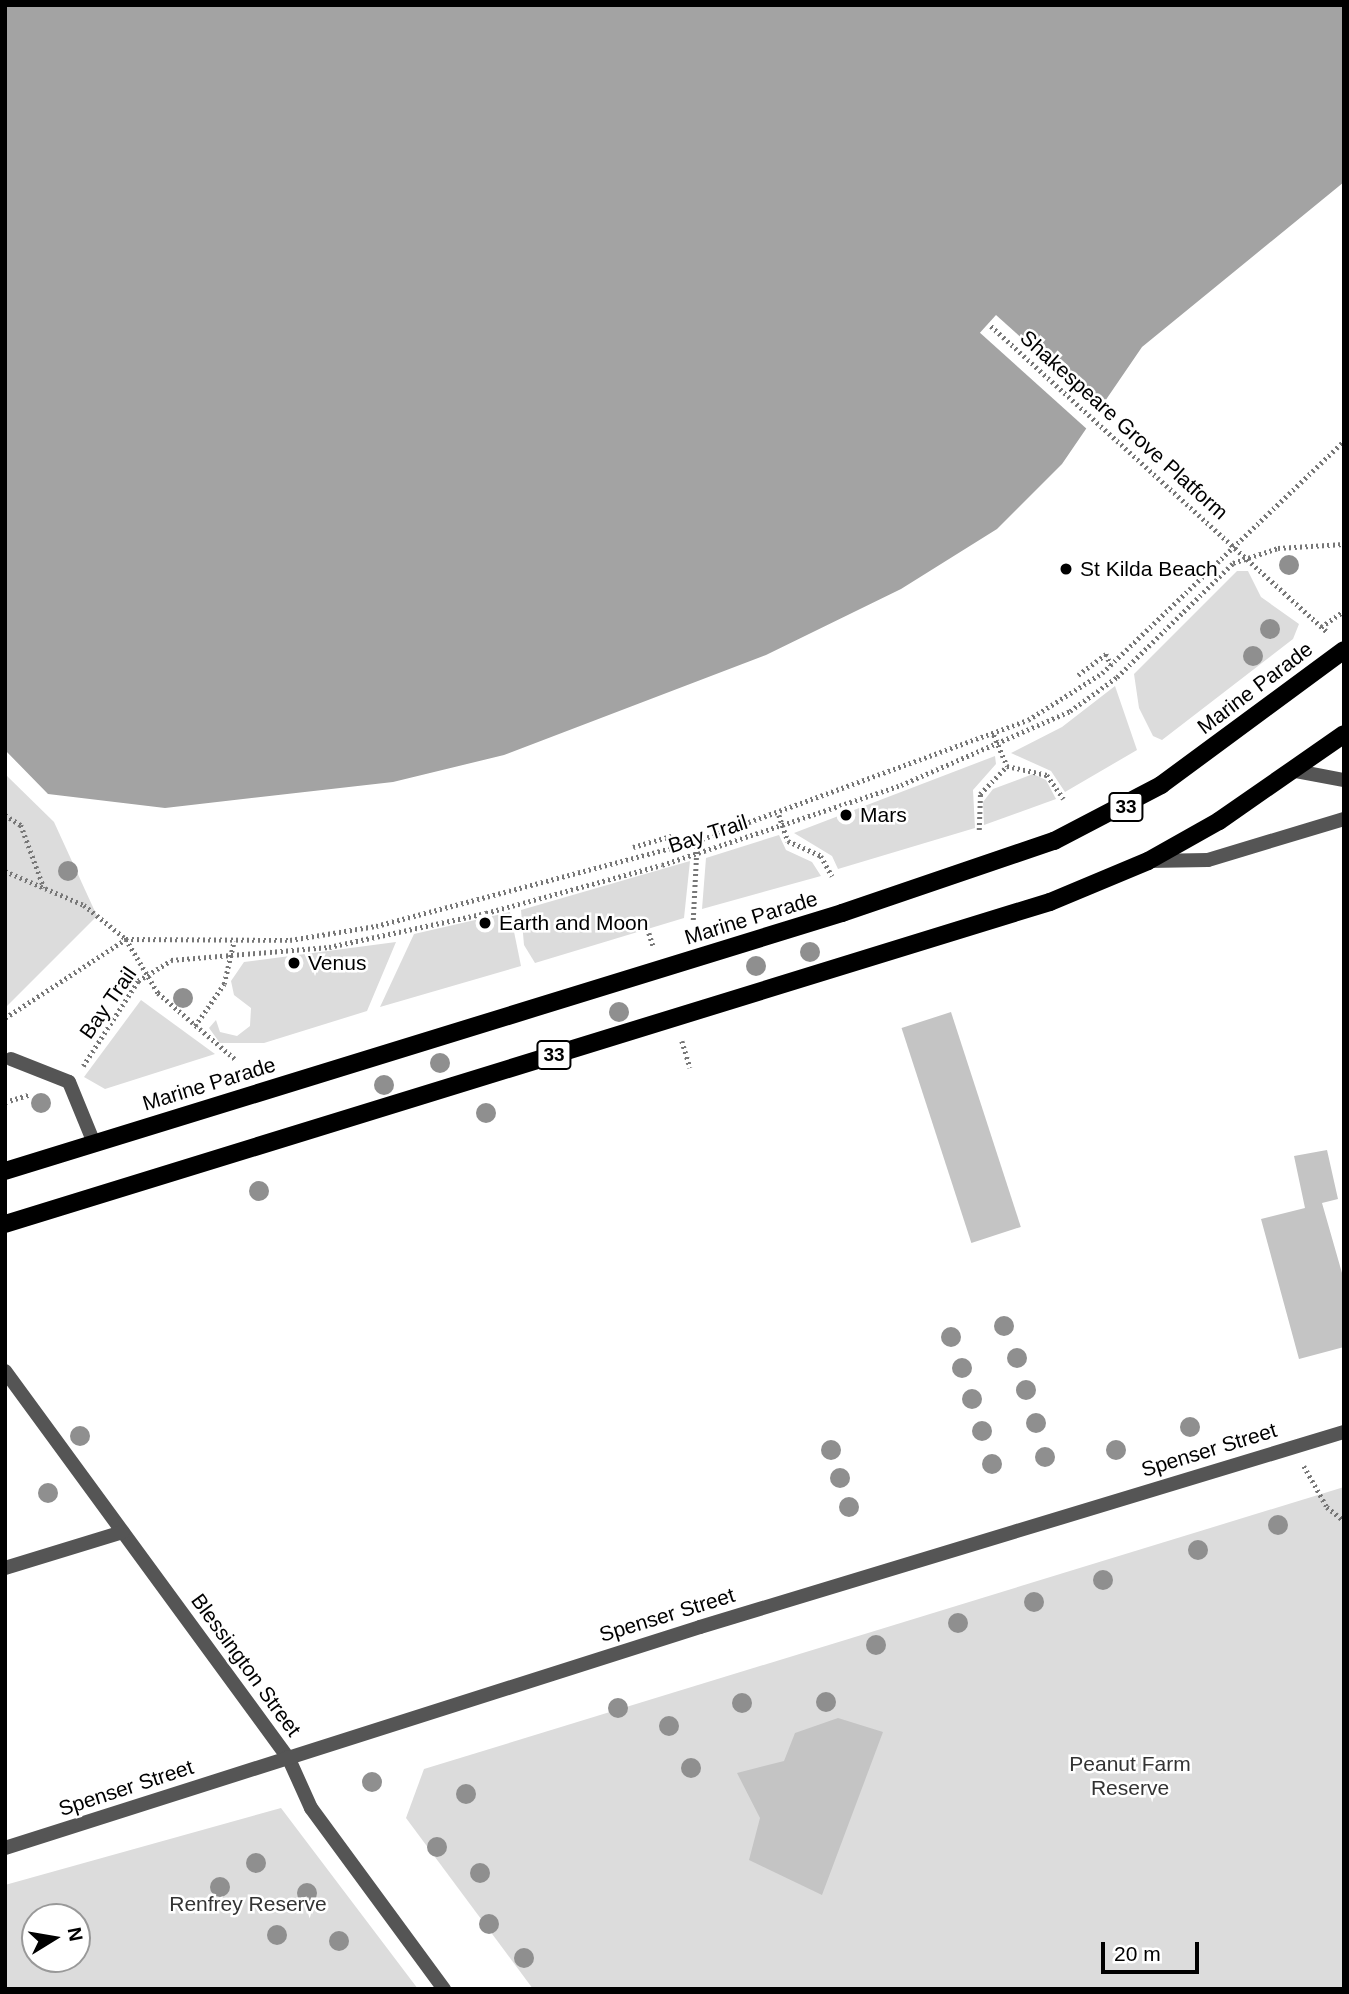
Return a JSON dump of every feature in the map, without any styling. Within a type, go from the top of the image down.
[{"type":"main road","name":"Marine Parade","points":[[5,1171],[842,913],[1054,841],[1161,785],[1340,645]]},
{"type":"main road","name":"33","points":[[5,1224],[1050,902],[1148,861],[1296,771],[1344,734]]},
{"type":"street","points":[[1296,771],[1344,780]]},
{"type":"street","points":[[1148,861],[1208,860],[1344,819]]},
{"type":"street","points":[[11,1059],[69,1082],[94,1143]]},
{"type":"street","name":"Blessington Street","points":[[5,1371],[288,1757],[311,1808],[443,1989]]},
{"type":"street","name":"Spenser Street","points":[[5,1848],[288,1757],[1344,1432]]},
{"type":"street","points":[[5,1568],[122,1532]]},
{"type":"path","name":"Shakespeare Grove Platform","points":[[991,326],[1236,547],[1340,645]]},
{"type":"path","points":[[5,1018],[126,939],[234,941],[376,926],[697,841],[779,815],[994,735],[1057,705],[1111,665],[1344,441]]},
{"type":"path","name":"Bay Trail","points":[[69,1082],[144,975],[171,960],[230,957],[377,938],[698,853],[782,826],[999,746],[1101,690],[1233,564],[1289,546],[1344,544]]},
{"type":"path","points":[[1321,627],[1344,611]]},
{"type":"path","points":[[1078,675],[1106,654],[1111,665]]},
{"type":"path","points":[[994,735],[1007,766]]},
{"type":"path","points":[[1007,766],[1046,775],[1065,799]]},
{"type":"path","points":[[979,830],[980,794],[1007,766]]},
{"type":"path","points":[[5,815],[21,825],[44,888]]},
{"type":"path","points":[[779,815],[793,847],[821,856],[832,876]]},
{"type":"path","points":[[633,847],[671,836],[676,847]]},
{"type":"path","points":[[693,920],[697,841]]},
{"type":"path","points":[[5,871],[84,905],[126,939],[144,975],[195,1026],[235,1059]]},
{"type":"path","points":[[195,1026],[219,995],[234,941]]},
{"type":"path","points":[[1296,1446],[1313,1487],[1344,1521]]},
{"type":"green space","points":[[1237,571],[1248,571],[1261,597],[1299,624],[1293,639],[1162,740],[1153,736],[1139,708],[1134,674]]},
{"type":"green space","points":[[1115,686],[1137,750],[1065,792],[1051,771],[1011,753],[1062,727]]},
{"type":"green space","points":[[995,756],[996,764],[973,790],[975,828],[838,869],[832,856],[794,833]]},
{"type":"green space","points":[[5,774],[54,822],[97,916],[5,1008]]},
{"type":"green space","points":[[1033,774],[1046,780],[1056,799],[984,825],[983,802],[993,789]]},
{"type":"green space","points":[[779,835],[786,850],[812,862],[821,876],[702,909],[706,858]]},
{"type":"green space","points":[[690,861],[684,918],[535,963],[524,945],[521,910]]},
{"type":"green space","points":[[510,912],[521,966],[380,1007],[414,934]]},
{"type":"green space","points":[[396,942],[367,1011],[264,1043],[220,1043],[209,1028],[216,1020],[220,1032],[237,1036],[250,1026],[251,1008],[234,995],[231,981],[244,962]]},
{"type":"green space","points":[[141,1000],[215,1054],[105,1089],[84,1077]]},
{"type":"green space","name":"Peanut Farm Reserve","points":[[1344,1487],[1344,1989],[533,1989],[406,1818],[424,1769]]},
{"type":"green space","name":"Renfrey Reserve","points":[[281,1808],[418,1989],[5,1989],[5,1885]]},
{"type":"shaded area","points":[[5,5],[1344,5],[1344,182],[1142,347],[1062,464],[997,529],[901,589],[766,655],[504,755],[393,782],[165,808],[48,794],[5,750]]},
{"type":"pier","points":[[996,315],[1104,412],[1088,430],[980,333]]},
{"type":"building","points":[[951,1012],[1021,1227],[971,1243],[902,1028]]},
{"type":"building","points":[[1327,1150],[1338,1199],[1322,1203],[1344,1280],[1344,1347],[1299,1359],[1261,1219],[1305,1208],[1294,1156]]},
{"type":"building","points":[[838,1718],[883,1732],[822,1895],[749,1860],[760,1818],[737,1773],[784,1761],[795,1733]]},
{"type":"place","name":"St Kilda Beach","points":[[1066,569]]},
{"type":"place","name":"Mars","points":[[846,815]]},
{"type":"place","name":"Earth and Moon","points":[[485,923]]},
{"type":"place","name":"Venus","points":[[294,963]]}]
